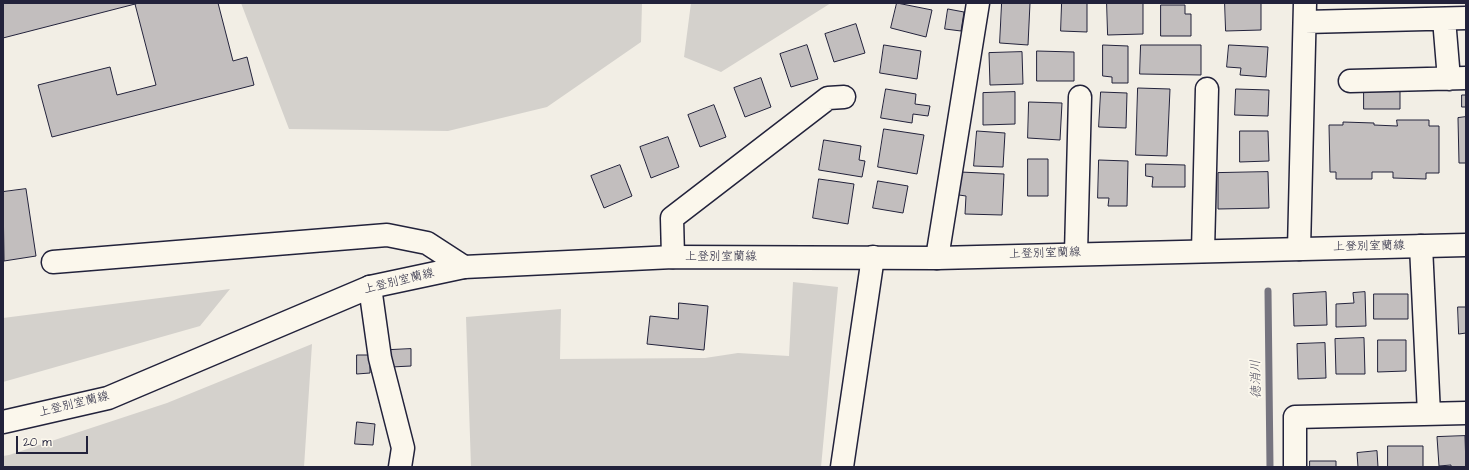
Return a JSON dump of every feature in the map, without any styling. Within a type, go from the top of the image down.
[{"type":"main road","points":[[936,258],[978,3]]},
{"type":"main road","points":[[1299,249],[1305,12],[1444,19],[1466,18]]},
{"type":"main road","points":[[1350,81],[1457,79],[1444,19]]},
{"type":"main road","points":[[1203,251],[1207,90]]},
{"type":"main road","points":[[673,257],[672,218],[828,98],[844,97]]},
{"type":"main road","points":[[1076,253],[1080,97]]},
{"type":"main road","points":[[53,262],[386,235],[427,243],[464,267]]},
{"type":"main road","name":"上登別室蘭線","points":[[3,422],[108,398],[370,287],[464,267],[673,257],[936,258],[1076,253],[1466,245]]},
{"type":"main road","points":[[1421,246],[1429,414]]},
{"type":"main road","points":[[842,467],[873,257]]},
{"type":"main road","points":[[370,287],[380,358],[403,448],[400,467]]},
{"type":"main road","points":[[1295,467],[1294,417],[1466,413]]},
{"type":"shaded area","points":[[241,3],[642,3],[641,42],[547,107],[448,131],[289,129]]},
{"type":"shaded area","points":[[691,3],[831,3],[721,72],[684,57]]},
{"type":"shaded area","points":[[793,282],[838,287],[821,467],[471,467],[466,317],[561,309],[560,359],[705,358],[738,353],[789,356]]},
{"type":"shaded area","points":[[230,289],[200,326],[3,382],[3,318]]},
{"type":"shaded area","points":[[312,344],[304,467],[3,467],[3,456],[167,403]]},
{"type":"building","points":[[3,3],[139,3],[3,38]]},
{"type":"building","points":[[218,3],[233,61],[247,57],[254,85],[52,137],[38,85],[110,67],[117,95],[156,85],[135,4]]},
{"type":"building","points":[[897,3],[932,10],[926,37],[891,28]]},
{"type":"building","points":[[1002,3],[1030,3],[1028,45],[1000,43]]},
{"type":"building","points":[[1062,3],[1087,3],[1087,32],[1061,31]]},
{"type":"building","points":[[1107,3],[1143,3],[1143,34],[1108,35]]},
{"type":"building","points":[[1225,3],[1261,3],[1261,30],[1226,31]]},
{"type":"building","points":[[1161,5],[1185,5],[1185,14],[1191,14],[1191,36],[1161,36]]},
{"type":"building","points":[[948,9],[964,12],[961,31],[945,29]]},
{"type":"building","points":[[856,24],[865,53],[834,62],[825,34]]},
{"type":"building","points":[[807,45],[818,79],[791,87],[780,54]]},
{"type":"building","points":[[884,45],[921,51],[917,79],[880,73]]},
{"type":"building","points":[[1103,45],[1128,46],[1128,83],[1112,83],[1112,77],[1103,76]]},
{"type":"building","points":[[1141,45],[1201,45],[1201,75],[1140,74]]},
{"type":"building","points":[[1229,45],[1268,47],[1266,77],[1240,75],[1241,68],[1227,67]]},
{"type":"building","points":[[1037,51],[1074,52],[1074,81],[1037,81]]},
{"type":"building","points":[[1022,52],[1023,84],[990,85],[989,53]]},
{"type":"building","points":[[761,78],[771,107],[745,117],[734,88]]},
{"type":"building","points":[[1138,88],[1170,89],[1167,156],[1136,155]]},
{"type":"building","points":[[886,89],[916,94],[915,104],[930,106],[928,116],[913,114],[912,123],[881,118]]},
{"type":"building","points":[[1236,89],[1269,90],[1268,116],[1235,115]]},
{"type":"building","points":[[1364,90],[1400,90],[1400,109],[1364,109]]},
{"type":"building","points":[[1015,92],[1015,124],[983,125],[983,93]]},
{"type":"building","points":[[1101,92],[1127,93],[1126,128],[1099,127]]},
{"type":"building","points":[[1462,95],[1466,95],[1466,107],[1462,107]]},
{"type":"building","points":[[1029,102],[1062,103],[1060,140],[1028,138]]},
{"type":"building","points":[[714,105],[726,137],[700,147],[688,115]]},
{"type":"building","points":[[1466,117],[1466,163],[1459,163],[1458,118]]},
{"type":"building","points":[[1397,120],[1429,120],[1429,126],[1439,126],[1439,173],[1426,173],[1426,179],[1393,178],[1393,172],[1372,172],[1372,179],[1336,179],[1336,172],[1330,172],[1329,125],[1343,125],[1343,122],[1374,123],[1374,125],[1397,126]]},
{"type":"building","points":[[884,129],[924,135],[917,174],[878,167]]},
{"type":"building","points":[[977,131],[1005,133],[1003,167],[974,166]]},
{"type":"building","points":[[1240,131],[1268,131],[1269,161],[1240,162]]},
{"type":"building","points":[[668,137],[679,167],[651,178],[640,147]]},
{"type":"building","points":[[824,140],[861,146],[859,160],[865,161],[862,177],[819,170]]},
{"type":"building","points":[[1028,159],[1048,159],[1048,196],[1028,196]]},
{"type":"building","points":[[1099,160],[1128,161],[1127,206],[1108,206],[1109,198],[1098,198]]},
{"type":"building","points":[[1146,164],[1185,165],[1185,187],[1152,187],[1153,177],[1146,176]]},
{"type":"building","points":[[620,165],[632,196],[604,208],[591,176]]},
{"type":"building","points":[[960,172],[1004,174],[1002,215],[965,214],[966,196],[959,195]]},
{"type":"building","points":[[1268,172],[1269,208],[1218,209],[1218,173]]},
{"type":"building","points":[[819,179],[854,184],[848,224],[813,218]]},
{"type":"building","points":[[878,181],[908,186],[903,213],[873,208]]},
{"type":"building","points":[[26,189],[36,256],[4,261],[3,192]]},
{"type":"building","points":[[1326,292],[1327,325],[1294,326],[1293,294]]},
{"type":"building","points":[[1365,292],[1366,326],[1336,327],[1336,304],[1354,303],[1353,293]]},
{"type":"building","points":[[1374,294],[1408,294],[1408,319],[1374,319]]},
{"type":"building","points":[[679,303],[708,306],[704,350],[647,344],[650,316],[678,319]]},
{"type":"building","points":[[1458,307],[1466,307],[1466,333],[1459,334]]},
{"type":"building","points":[[1364,338],[1365,374],[1336,374],[1335,339]]},
{"type":"building","points":[[1378,340],[1406,340],[1406,371],[1378,372]]},
{"type":"building","points":[[1325,343],[1326,378],[1298,379],[1297,344]]},
{"type":"building","points":[[411,349],[411,366],[391,367],[390,350]]},
{"type":"building","points":[[357,355],[370,355],[370,373],[357,374]]},
{"type":"building","points":[[357,422],[375,424],[373,445],[355,444]]},
{"type":"building","points":[[1465,436],[1466,467],[1451,467],[1451,465],[1439,466],[1437,437]]},
{"type":"building","points":[[1388,446],[1423,446],[1423,467],[1388,467]]},
{"type":"building","points":[[1377,451],[1378,467],[1358,467],[1357,453]]},
{"type":"building","points":[[1310,461],[1336,461],[1336,467],[1310,467]]},
{"type":"waterway","name":"徳消川","points":[[1268,291],[1270,467]]}]
